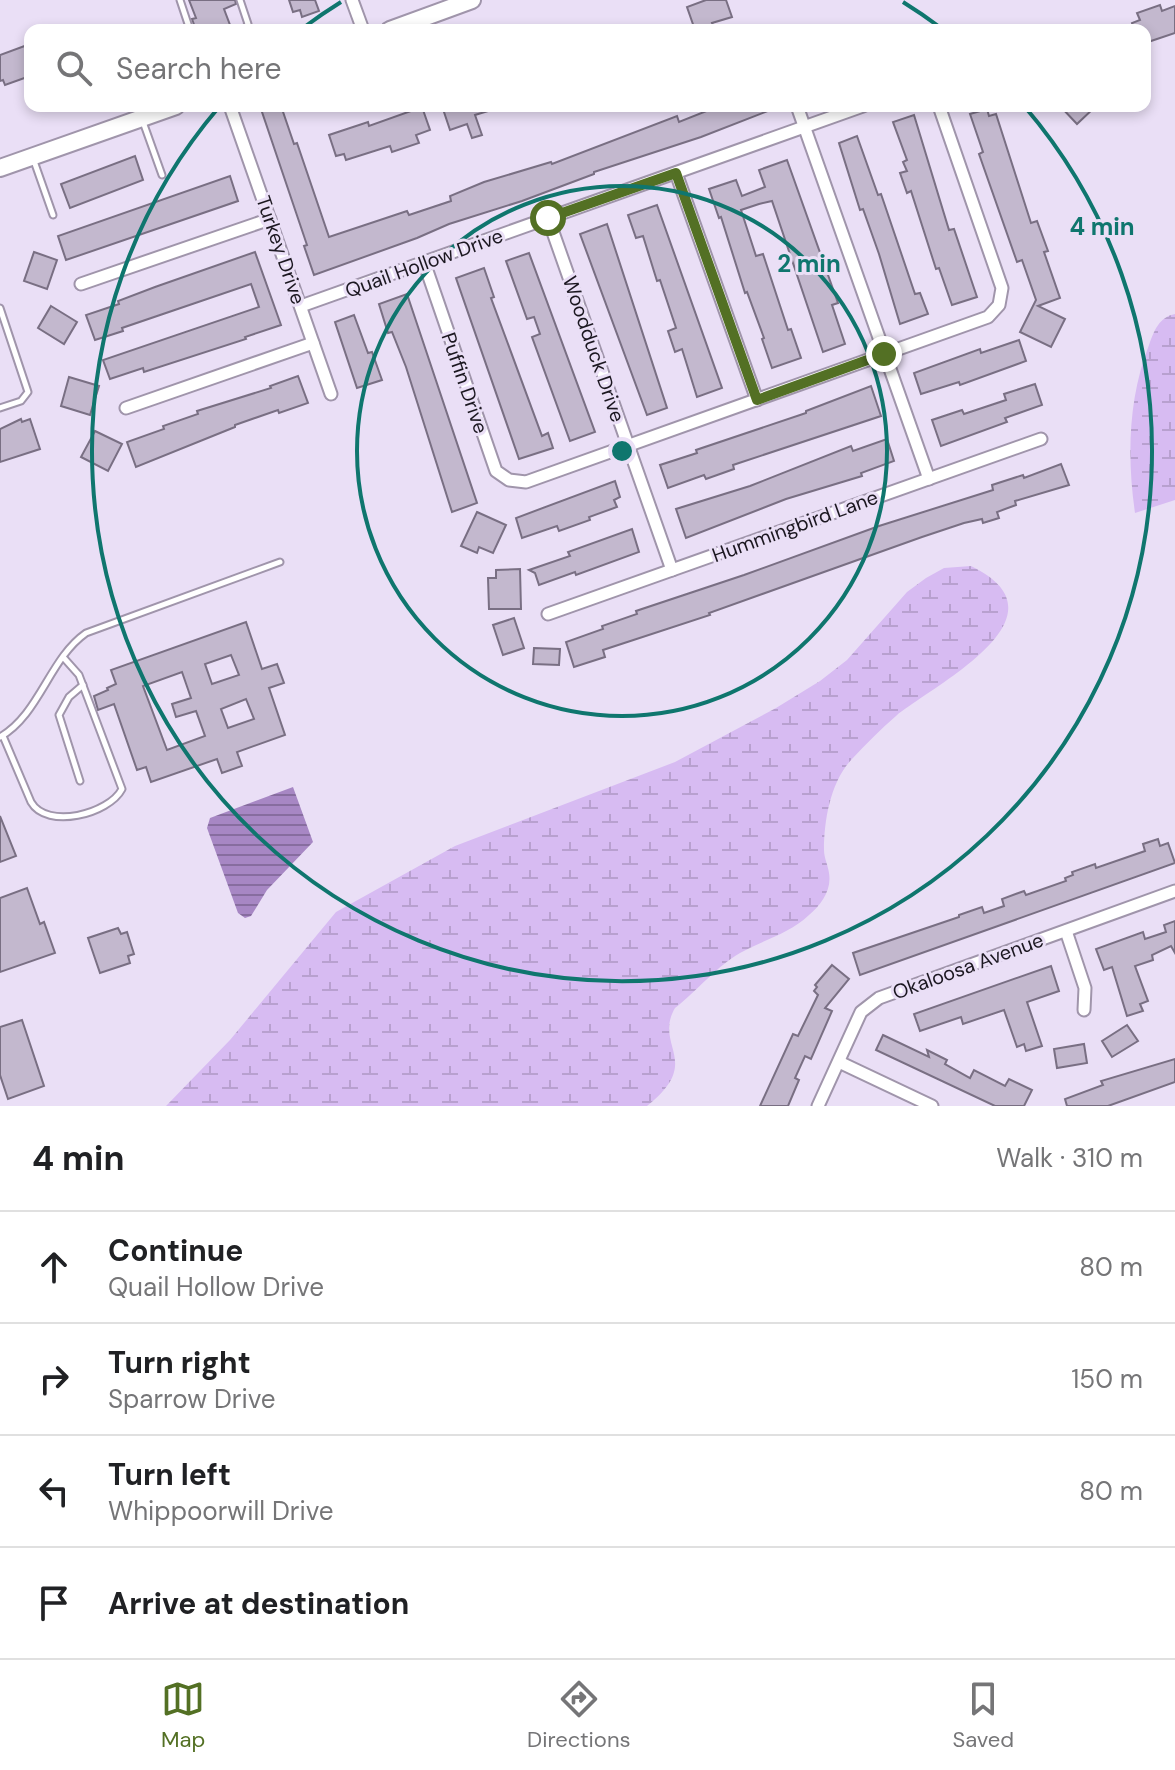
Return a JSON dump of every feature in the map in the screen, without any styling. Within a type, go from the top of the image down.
[{"type":"street","points":[[352,0],[361,24]]},
{"type":"street","points":[[406,24],[472,0]]},
{"type":"street","points":[[0,168],[159,112]]},
{"type":"street","name":"Turkey Drive","points":[[232,112],[331,394]]},
{"type":"street","points":[[799,112],[929,479]]},
{"type":"street","name":"Quail Hollow Drive","points":[[301,306],[846,112]]},
{"type":"street","points":[[628,446],[988,317],[999,305],[1002,288],[941,112]]},
{"type":"street","points":[[676,173],[757,400]]},
{"type":"street","name":"Woodduck Drive","points":[[548,218],[672,570]]},
{"type":"street","points":[[81,284],[270,219]]},
{"type":"street","name":"Puffin Drive","points":[[424,262],[496,471],[509,480],[526,482],[628,446]]},
{"type":"street","points":[[126,408],[313,343]]},
{"type":"street","name":"Hummingbird Lane","points":[[548,614],[1041,439]]},
{"type":"street","name":"Okaloosa Avenue","points":[[818,1106],[861,1012],[879,998],[1175,891]]},
{"type":"street","points":[[1066,931],[1085,988],[1084,1010]]},
{"type":"street","points":[[839,1062],[932,1106]]},
{"type":"lane","points":[[180,0],[188,24]]},
{"type":"lane","points":[[240,0],[248,24]]},
{"type":"lane","points":[[142,118],[162,175]]},
{"type":"lane","points":[[32,157],[53,215]]},
{"type":"lane","points":[[0,308],[28,392],[21,401],[0,408]]},
{"type":"lane","points":[[63,657],[79,675],[122,789],[117,799],[103,808],[56,819],[36,811],[1,736],[25,715],[63,657],[78,638],[96,628],[280,562]]},
{"type":"lane","points":[[80,781],[59,715],[69,697],[83,685]]},
{"type":"green space","points":[[1175,314],[1175,500],[1135,513],[1130,449],[1137,386],[1155,330],[1161,321]]},
{"type":"green space","points":[[971,566],[999,585],[1008,606],[1003,627],[987,648],[896,716],[845,768],[834,789],[827,813],[824,850],[829,885],[825,897],[801,922],[732,958],[675,1008],[669,1033],[675,1065],[672,1077],[664,1090],[647,1106],[166,1106],[230,1040],[336,912],[455,846],[675,762],[776,708],[847,660],[907,592],[926,578],[944,568]]},
{"type":"shaded area","points":[[293,787],[313,842],[267,890],[251,916],[245,918],[238,913],[207,828],[210,818]]},
{"type":"building","points":[[189,0],[235,0],[236,4],[224,9],[230,24],[194,24],[192,19],[196,18]]},
{"type":"building","points":[[289,0],[315,0],[319,11],[302,17],[300,10],[293,12]]},
{"type":"building","points":[[706,0],[726,0],[732,17],[712,24],[693,24],[687,7]]},
{"type":"building","points":[[1160,5],[1162,11],[1175,6],[1175,33],[1151,41],[1151,24],[1132,24],[1140,20],[1137,13]]},
{"type":"building","points":[[24,46],[24,78],[5,85],[3,80],[0,81],[0,55]]},
{"type":"building","points":[[262,112],[283,112],[329,237],[407,211],[409,215],[451,201],[450,196],[484,182],[552,164],[677,116],[679,122],[704,112],[765,112],[314,275],[304,246],[307,245]]},
{"type":"building","points":[[408,112],[424,112],[430,130],[416,135],[419,143],[392,152],[390,146],[346,160],[344,154],[336,156],[329,135],[368,122],[369,126]]},
{"type":"building","points":[[444,112],[485,112],[475,115],[482,135],[472,138],[467,124],[450,130]]},
{"type":"building","points":[[1066,112],[1090,112],[1077,124]]},
{"type":"building","points":[[970,114],[996,114],[1031,223],[1037,221],[1048,251],[1044,252],[1060,298],[1038,306],[1065,319],[1051,347],[1020,332],[1036,300],[1022,260],[1017,262],[979,154],[983,152]]},
{"type":"building","points":[[914,115],[949,230],[954,229],[977,297],[952,305],[939,268],[936,269],[911,191],[907,193],[900,173],[907,171],[903,162],[907,160],[893,122]]},
{"type":"building","points":[[857,136],[878,195],[881,194],[915,294],[920,293],[928,314],[900,324],[879,254],[863,209],[860,210],[839,143]]},
{"type":"building","points":[[135,156],[143,180],[70,208],[61,184]]},
{"type":"building","points":[[787,160],[838,303],[832,305],[845,344],[823,352],[772,201],[759,204],[741,210],[756,256],[763,254],[788,330],[791,329],[801,358],[772,368],[764,338],[709,189],[736,180],[742,196],[765,187],[759,170]]},
{"type":"building","points":[[230,176],[238,201],[66,260],[58,236]]},
{"type":"building","points":[[657,205],[722,388],[697,397],[682,349],[675,352],[668,331],[676,328],[660,280],[657,281],[643,236],[636,238],[628,215]]},
{"type":"building","points":[[607,224],[667,408],[647,415],[580,234]]},
{"type":"building","points":[[34,252],[57,260],[47,289],[24,281]]},
{"type":"building","points":[[255,252],[281,325],[144,372],[143,368],[110,379],[103,360],[259,307],[251,284],[95,340],[86,315]]},
{"type":"building","points":[[529,253],[595,432],[570,441],[532,337],[540,334],[534,317],[527,319],[506,261]]},
{"type":"building","points":[[484,268],[494,297],[491,298],[542,436],[548,433],[553,448],[519,459],[456,278]]},
{"type":"building","points":[[407,294],[477,503],[452,512],[406,367],[392,332],[388,333],[379,304]]},
{"type":"building","points":[[51,306],[77,322],[64,344],[38,328]]},
{"type":"building","points":[[354,315],[382,380],[357,388],[335,322]]},
{"type":"building","points":[[1019,340],[1026,361],[960,385],[959,382],[921,394],[914,373],[980,349],[981,353]]},
{"type":"building","points":[[298,376],[308,403],[235,425],[136,467],[127,442],[198,414],[197,411],[271,388]]},
{"type":"building","points":[[69,377],[99,386],[90,415],[61,406]]},
{"type":"building","points":[[1035,384],[1042,405],[1005,418],[1007,422],[941,446],[932,420],[962,410],[964,414],[1006,400],[1004,394]]},
{"type":"building","points":[[871,386],[881,416],[733,465],[734,469],[706,479],[704,475],[668,488],[660,465],[806,413]]},
{"type":"building","points":[[21,419],[22,422],[30,419],[40,449],[0,462],[0,429]]},
{"type":"building","points":[[95,431],[122,444],[108,471],[81,457]]},
{"type":"building","points":[[887,439],[894,461],[861,473],[862,476],[786,499],[686,538],[676,509],[750,486],[851,446],[853,451]]},
{"type":"building","points":[[1061,464],[1069,485],[1015,501],[1016,505],[997,512],[999,518],[983,523],[982,519],[964,523],[922,537],[710,615],[603,650],[605,657],[574,667],[566,642],[637,614],[636,611],[879,526],[993,490],[992,485],[1023,475],[1024,478]]},
{"type":"building","points":[[615,481],[620,497],[614,500],[617,507],[559,531],[557,526],[522,538],[516,518]]},
{"type":"building","points":[[477,512],[506,525],[493,553],[479,547],[477,553],[461,546]]},
{"type":"building","points":[[632,529],[639,552],[539,585],[535,573],[529,570],[570,556],[568,552]]},
{"type":"building","points":[[520,569],[521,609],[489,609],[488,578],[496,578],[496,570]]},
{"type":"building","points":[[514,618],[524,648],[503,655],[493,625]]},
{"type":"building","points":[[246,622],[262,669],[277,664],[284,683],[269,688],[285,735],[237,752],[242,766],[222,773],[217,759],[151,782],[146,767],[137,770],[114,704],[98,710],[94,696],[116,684],[111,670]],"holes":[[[231,655],[239,675],[212,684],[205,664]],[[182,672],[191,698],[172,704],[176,717],[196,711],[205,736],[167,750],[143,686]],[[246,699],[254,719],[228,728],[221,709]]]},
{"type":"building","points":[[534,648],[560,649],[559,665],[533,664]]},
{"type":"building","points":[[0,816],[16,856],[0,862]]},
{"type":"building","points":[[1158,839],[1160,846],[1168,843],[1175,863],[860,975],[853,953],[982,907],[984,913],[1004,906],[1002,899],[1024,891],[1026,895],[1066,881],[1065,878],[1073,875],[1072,872],[1095,864],[1096,868],[1145,851],[1143,844]]},
{"type":"building","points":[[27,888],[55,953],[0,972],[0,898]]},
{"type":"building","points":[[1175,921],[1175,953],[1171,946],[1152,955],[1153,960],[1135,966],[1148,1001],[1140,1004],[1143,1011],[1127,1016],[1112,967],[1104,970],[1096,949],[1143,932],[1145,939],[1166,932],[1164,925]]},
{"type":"building","points":[[118,928],[121,934],[127,932],[134,954],[128,956],[130,963],[100,973],[88,938]]},
{"type":"building","points":[[832,965],[849,979],[825,1008],[832,1011],[811,1059],[805,1056],[788,1106],[760,1106],[793,1034],[798,1036],[818,995],[814,991],[815,985]]},
{"type":"building","points":[[1051,966],[1059,991],[1027,1002],[1042,1046],[1026,1051],[1024,1044],[1017,1047],[1004,1010],[963,1024],[961,1017],[920,1031],[914,1014]]},
{"type":"building","points":[[22,1020],[44,1086],[8,1099],[0,1075],[0,1027]]},
{"type":"building","points":[[1127,1025],[1138,1041],[1112,1057],[1102,1041]]},
{"type":"building","points":[[883,1035],[929,1057],[927,1050],[947,1060],[945,1064],[970,1078],[974,1070],[1005,1086],[1009,1079],[1032,1090],[1024,1106],[995,1106],[876,1050]]},
{"type":"building","points":[[1084,1044],[1087,1063],[1057,1068],[1054,1049]]},
{"type":"building","points":[[1175,1059],[1175,1082],[1108,1106],[1067,1106],[1065,1099],[1103,1085],[1101,1081]]},
{"type":"route","points":[[548,218],[676,173],[757,400],[884,354]]}]
